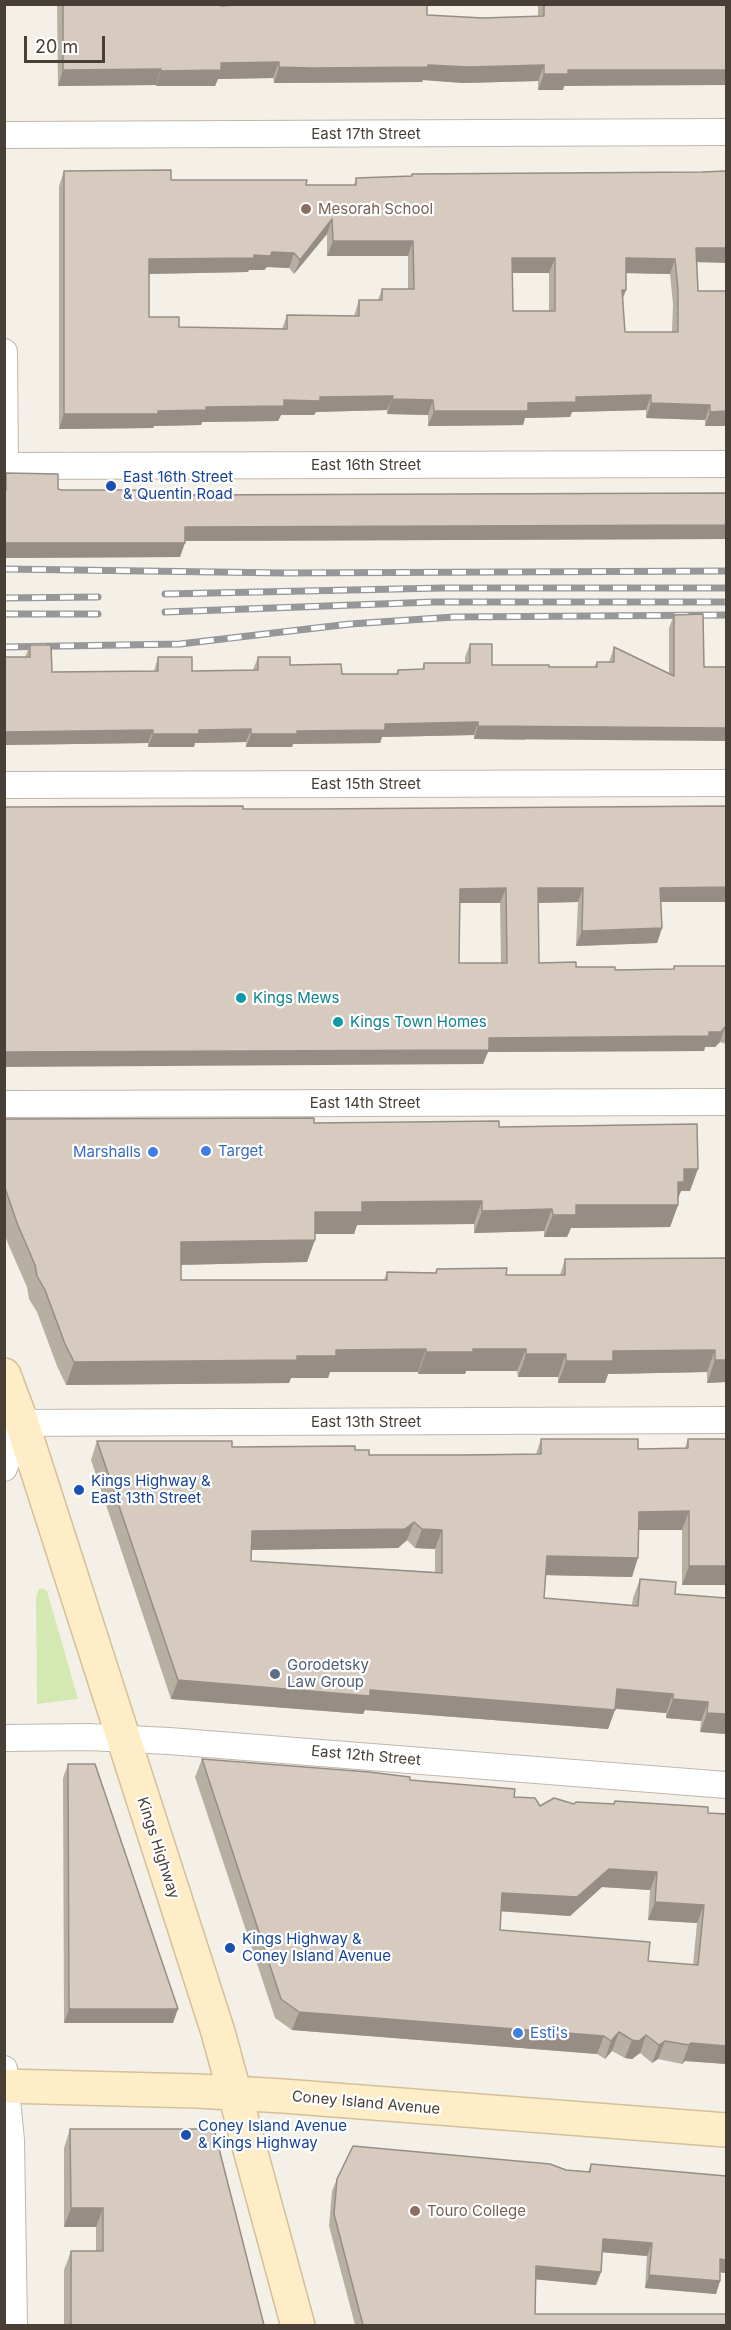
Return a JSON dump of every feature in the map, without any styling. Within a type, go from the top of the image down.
[{"type":"street","name":"East 17th Street","points":[[4,135],[726,132]]},
{"type":"street","points":[[4,352],[5,466]]},
{"type":"street","name":"East 16th Street","points":[[5,466],[726,464]]},
{"type":"street","name":"East 15th Street","points":[[4,785],[726,783]]},
{"type":"street","name":"East 14th Street","points":[[4,1104],[726,1102]]},
{"type":"street","name":"Kings Highway","points":[[4,1375],[13,1423],[123,1738],[236,2093],[298,2325]]},
{"type":"street","name":"East 13th Street","points":[[13,1423],[726,1420]]},
{"type":"street","points":[[4,1468],[13,1423]]},
{"type":"street","name":"East 12th Street","points":[[4,1738],[123,1738],[726,1785]]},
{"type":"street","points":[[5,2080],[11,2140],[14,2325]]},
{"type":"street","name":"Coney Island Avenue","points":[[5,2080],[236,2093],[726,2130]]},
{"type":"green space","points":[[39,1589],[47,1591],[78,1699],[37,1704],[36,1597]]},
{"type":"building","points":[[63,4],[221,4],[221,6],[427,4],[427,15],[483,18],[544,16],[544,4],[726,4],[726,70],[568,70],[568,74],[544,74],[544,65],[311,68],[279,67],[279,62],[221,63],[221,70],[63,70]]},
{"type":"building","points":[[171,170],[171,180],[307,180],[306,185],[356,185],[356,178],[412,176],[412,174],[726,171],[726,248],[696,248],[698,291],[726,291],[726,411],[710,412],[710,405],[651,403],[651,395],[576,397],[576,402],[528,403],[528,411],[434,411],[433,400],[392,399],[393,396],[320,397],[320,401],[284,400],[284,406],[206,407],[206,410],[158,411],[158,414],[64,414],[64,171]],"holes":[[[332,219],[333,241],[413,241],[414,289],[382,289],[382,300],[359,300],[359,316],[287,315],[287,329],[179,327],[179,317],[149,317],[149,259],[254,258],[254,255],[270,256],[272,252],[294,253],[300,260]],[[512,258],[555,258],[555,311],[513,311]],[[626,258],[675,259],[678,332],[625,332],[622,290],[626,290]]]},
{"type":"building","points":[[6,473],[58,474],[58,489],[61,490],[184,490],[185,495],[726,493],[726,525],[185,527],[185,543],[4,543]]},
{"type":"building","points":[[703,614],[704,667],[726,667],[726,728],[478,726],[478,722],[385,724],[385,730],[297,731],[297,734],[251,734],[251,729],[199,730],[199,734],[153,734],[153,730],[4,732],[4,657],[30,657],[30,645],[51,645],[52,672],[158,671],[158,657],[192,657],[192,671],[258,670],[258,657],[290,657],[290,665],[341,664],[342,674],[398,674],[398,670],[424,669],[424,663],[470,663],[470,644],[492,644],[492,665],[597,667],[597,662],[614,662],[614,647],[674,676],[674,615]]},
{"type":"building","points":[[243,806],[243,809],[313,809],[726,806],[726,887],[660,888],[662,928],[582,931],[583,888],[538,888],[539,963],[576,962],[576,967],[615,967],[615,970],[674,969],[674,966],[726,966],[726,1028],[721,1032],[709,1032],[709,1036],[489,1038],[489,1050],[4,1052],[4,807]],"holes":[[[506,888],[507,963],[459,963],[460,889]]]},
{"type":"building","points":[[314,1118],[314,1123],[499,1121],[499,1127],[697,1124],[698,1169],[684,1169],[684,1182],[678,1182],[678,1205],[576,1205],[576,1215],[553,1215],[552,1209],[482,1211],[482,1201],[362,1202],[362,1212],[315,1212],[315,1240],[181,1242],[181,1280],[387,1280],[387,1272],[436,1273],[437,1269],[507,1268],[506,1275],[565,1275],[565,1259],[726,1258],[726,1360],[715,1360],[715,1350],[613,1351],[613,1361],[566,1361],[566,1354],[526,1354],[526,1349],[426,1352],[426,1349],[336,1350],[336,1356],[297,1356],[297,1360],[74,1362],[45,1290],[37,1276],[35,1265],[4,1185],[4,1119]]},
{"type":"building","points":[[541,1439],[638,1439],[638,1449],[688,1448],[688,1439],[726,1439],[726,1566],[689,1566],[689,1511],[639,1512],[638,1558],[547,1556],[544,1598],[638,1606],[640,1579],[676,1582],[675,1594],[726,1598],[726,1714],[707,1713],[708,1702],[673,1699],[673,1694],[617,1689],[615,1710],[370,1690],[370,1696],[178,1680],[97,1441],[232,1441],[232,1447],[355,1446],[355,1450],[369,1450],[369,1455],[541,1454]],"holes":[[[414,1522],[422,1529],[442,1530],[442,1573],[251,1561],[252,1531],[405,1529]]]},
{"type":"building","points":[[202,1759],[369,1772],[410,1777],[410,1780],[515,1789],[514,1797],[535,1798],[540,1806],[554,1798],[574,1804],[576,1802],[614,1804],[615,1801],[708,1807],[708,1813],[726,1814],[726,2046],[691,2043],[689,2045],[665,2041],[659,2045],[646,2035],[639,2041],[632,2040],[619,2032],[611,2041],[604,2036],[299,2012],[281,1999]],"holes":[[[609,1869],[657,1872],[655,1902],[704,1905],[698,1965],[648,1961],[650,1942],[500,1930],[502,1893],[577,1897]]]},
{"type":"building","points":[[68,1764],[95,1764],[178,2009],[69,2009]]},
{"type":"building","points":[[70,2129],[214,2129],[264,2325],[71,2325],[71,2251],[103,2251],[103,2208],[71,2208]]},
{"type":"building","points":[[353,2146],[550,2164],[566,2170],[590,2172],[591,2164],[726,2176],[726,2260],[720,2259],[720,2281],[649,2275],[652,2243],[603,2239],[601,2272],[536,2266],[535,2314],[726,2314],[726,2325],[363,2325],[334,2214],[337,2179]]},
{"type":"railway","points":[[4,569],[284,573],[726,571]]},
{"type":"railway","points":[[165,594],[443,588],[726,588]]},
{"type":"railway","points":[[4,598],[98,597]]},
{"type":"railway","points":[[165,612],[434,602],[726,602]]},
{"type":"railway","points":[[4,614],[98,614]]},
{"type":"railway","points":[[4,647],[180,644],[350,624],[454,617],[726,615]]},
{"type":"place","name":"Mesorah School","points":[[306,209]]},
{"type":"place","name":"East 16th Street & Quentin Road","points":[[111,486]]},
{"type":"place","name":"Kings Mews","points":[[241,998]]},
{"type":"place","name":"Kings Town Homes","points":[[338,1022]]},
{"type":"place","name":"Target","points":[[206,1151]]},
{"type":"place","name":"Marshalls","points":[[153,1152]]},
{"type":"place","name":"Kings Highway & East 13th Street","points":[[79,1490]]},
{"type":"place","name":"Gorodetsky Law Group","points":[[275,1674]]},
{"type":"place","name":"Kings Highway & Coney Island Avenue","points":[[230,1948]]},
{"type":"place","name":"Esti's","points":[[518,2033]]},
{"type":"place","name":"Coney Island Avenue & Kings Highway","points":[[186,2135]]},
{"type":"place","name":"Touro College","points":[[415,2211]]}]
